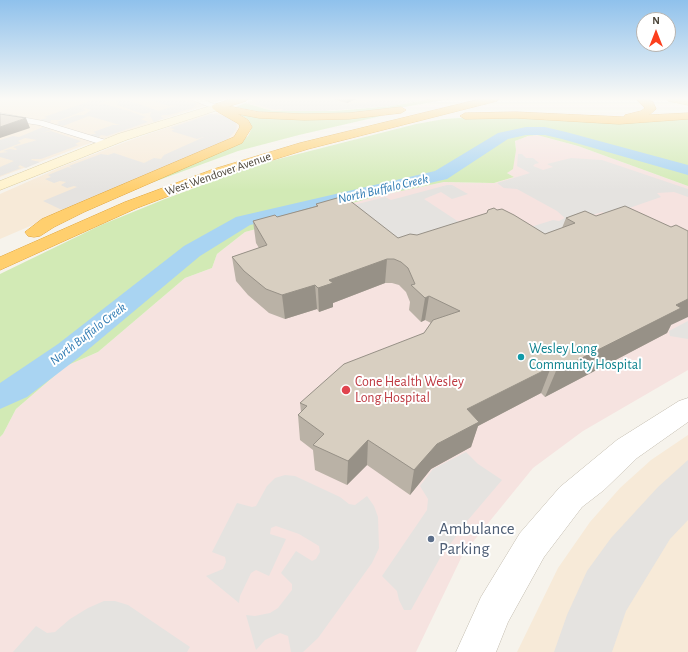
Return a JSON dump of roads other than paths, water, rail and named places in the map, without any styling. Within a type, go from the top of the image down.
[{"type":"highway","points":[[34,232],[72,212],[238,140],[245,129]]},
{"type":"highway","name":"West Wendover Avenue","points":[[0,247],[148,187],[216,163],[341,129]]},
{"type":"highway","name":"West Wendover Avenue","points":[[0,264],[83,226],[174,188],[271,156],[371,129]]},
{"type":"main road","points":[[0,186],[106,143],[148,129]]},
{"type":"street","points":[[61,129],[106,143]]},
{"type":"street","points":[[476,652],[494,610],[532,545],[571,497],[593,480],[627,449],[688,408]]},
{"type":"waterway","name":"North Buffalo Creek","points":[[0,397],[16,389],[68,351],[192,251],[243,221],[441,175],[503,136],[526,131],[545,131],[566,136],[688,170]]},
{"type":"place","name":"Wesley Long Community Hospital","points":[[521,357]]},
{"type":"place","name":"Cone Health Wesley Long Hospital","points":[[346,390]]},
{"type":"place","name":"Ambulance Parking","points":[[431,539]]}]
